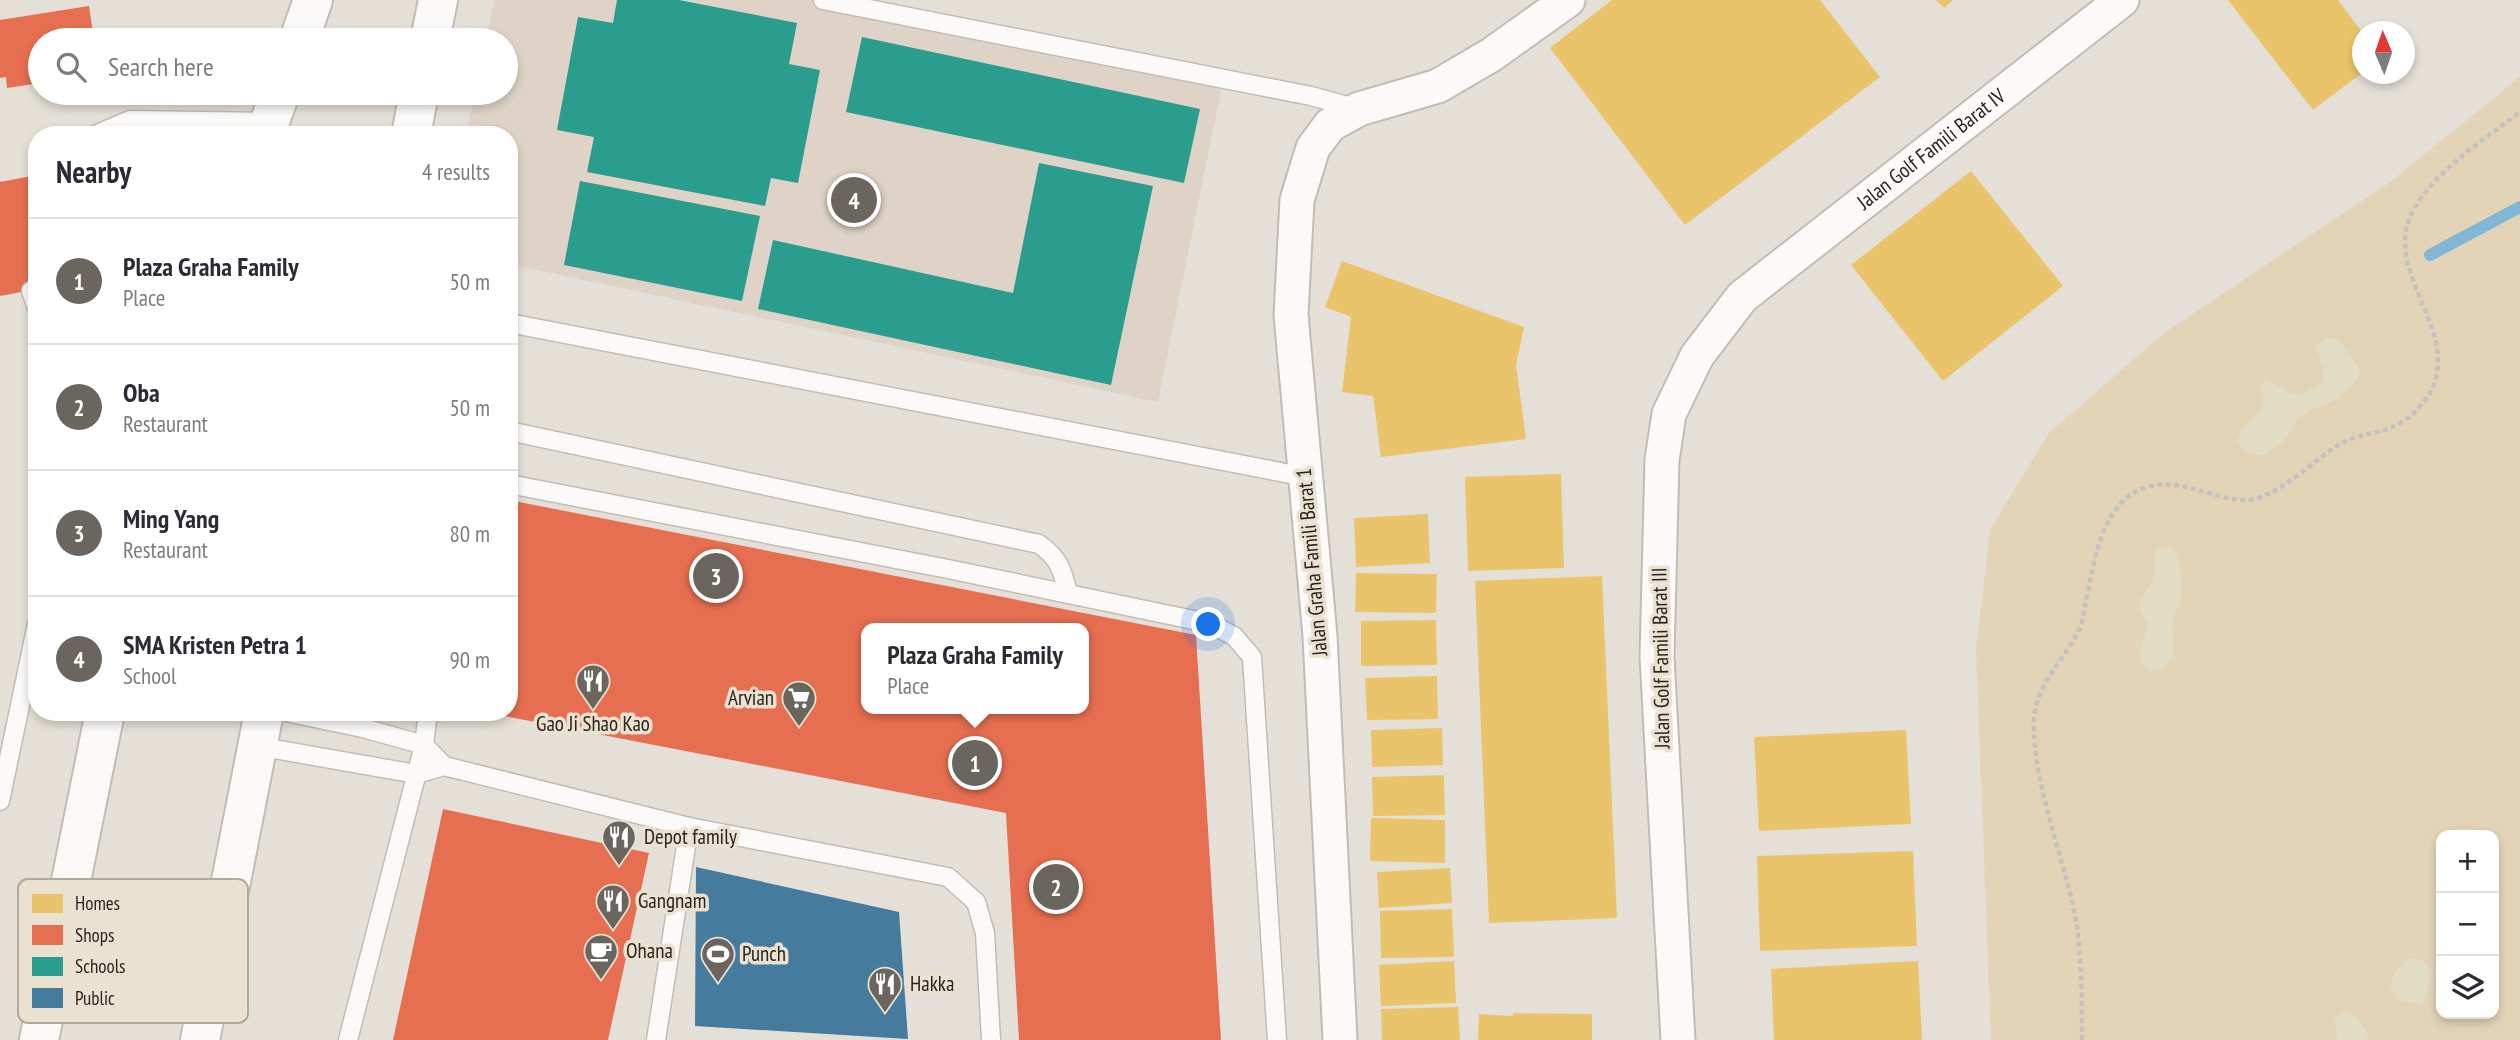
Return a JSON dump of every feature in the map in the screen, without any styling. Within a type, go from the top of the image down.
[{"type":"main road","points":[[303,28],[313,0]]},
{"type":"main road","points":[[432,28],[438,0]]},
{"type":"main road","points":[[413,126],[417,105]]},
{"type":"main road","points":[[71,879],[103,721]]},
{"type":"main road","points":[[231,879],[260,729]]},
{"type":"street","name":"Jalan Graha Famili Barat 1","points":[[1340,1040],[1320,636],[1291,315],[1297,200],[1313,148],[1330,125],[1359,109],[1438,86],[1491,55],[1568,0]]},
{"type":"street","name":"Jalan Golf Famili Barat IV","points":[[1742,297],[2122,0]]},
{"type":"street","name":"Jalan Golf Famili Barat III","points":[[1678,1040],[1657,657],[1662,460],[1669,414],[1697,356],[1742,297]]},
{"type":"lane","points":[[823,0],[1311,96],[1359,109]]},
{"type":"lane","points":[[116,126],[130,120],[272,117]]},
{"type":"lane","points":[[518,325],[1306,477]]},
{"type":"lane","points":[[518,433],[1039,544],[1052,553],[1061,565],[1068,594]]},
{"type":"lane","points":[[518,486],[1208,623],[1234,636],[1252,657],[1277,1040]]},
{"type":"lane","points":[[0,801],[28,667]]},
{"type":"lane","points":[[332,721],[424,745],[444,766]]},
{"type":"lane","points":[[348,1040],[424,745],[427,721]]},
{"type":"lane","points":[[260,729],[416,774],[444,766],[689,827],[948,877],[976,902],[985,933],[991,1040]]},
{"type":"lane","points":[[656,1040],[689,827]]},
{"type":"path","points":[[2082,1040],[2077,928],[2035,752],[2034,715],[2046,680],[2080,629],[2093,560],[2105,529],[2122,503],[2141,489],[2166,482],[2244,500],[2274,490],[2346,441],[2384,433],[2411,417],[2429,394],[2437,372],[2437,342],[2424,304],[2408,271],[2403,240],[2410,219],[2414,209],[2452,164],[2520,112]]},
{"type":"shaded area","points":[[494,0],[876,0],[1225,71],[1158,402],[518,266],[518,126],[468,126],[472,105],[518,105],[518,28],[488,28]]},
{"type":"shaded area","points":[[2520,77],[2520,1040],[1991,1040],[1976,650],[1990,530],[2049,433],[2164,333],[2390,182]]},
{"type":"sand","points":[[2332,338],[2344,345],[2359,370],[2360,374],[2352,385],[2339,398],[2299,417],[2288,436],[2271,451],[2253,455],[2244,450],[2237,440],[2262,404],[2261,388],[2264,380],[2292,394],[2312,389],[2323,381],[2323,368],[2315,348],[2324,339]]},
{"type":"sand","points":[[2167,547],[2176,552],[2182,590],[2173,618],[2172,658],[2161,668],[2150,672],[2141,663],[2140,650],[2148,626],[2140,610],[2140,601],[2154,580],[2155,551]]},
{"type":"sand","points":[[2409,959],[2420,959],[2433,972],[2422,1004],[2401,1001],[2390,987],[2395,971]]},
{"type":"sand","points":[[2345,1011],[2357,1016],[2370,1040],[2338,1040],[2334,1020]]},
{"type":"building: Homes","points":[[1612,0],[1820,0],[1880,77],[1685,225],[1550,48]]},
{"type":"building: Homes","points":[[1936,0],[1953,0],[1944,8]]},
{"type":"building: Homes","points":[[2228,0],[2338,0],[2354,21],[2352,81],[2313,110]]},
{"type":"building: Homes","points":[[1971,171],[2063,286],[1943,381],[1851,265]]},
{"type":"building: Homes","points":[[1342,261],[1524,327],[1516,365],[1526,439],[1381,457],[1373,396],[1342,392],[1351,317],[1325,307]]},
{"type":"building: Homes","points":[[1561,474],[1564,568],[1468,571],[1465,477]]},
{"type":"building: Homes","points":[[1428,514],[1430,563],[1356,567],[1354,518]]},
{"type":"building: Homes","points":[[1356,573],[1437,574],[1436,613],[1355,612]]},
{"type":"building: Homes","points":[[1602,576],[1617,918],[1489,923],[1475,581]]},
{"type":"building: Homes","points":[[1436,620],[1437,665],[1361,666],[1361,621]]},
{"type":"building: Homes","points":[[1437,676],[1438,719],[1367,720],[1365,678]]},
{"type":"building: Homes","points":[[1442,728],[1443,765],[1372,767],[1371,730]]},
{"type":"building: Homes","points":[[1906,730],[1911,824],[1759,831],[1754,737]]},
{"type":"building: Homes","points":[[1444,775],[1445,815],[1373,816],[1372,777]]},
{"type":"building: Homes","points":[[1371,818],[1445,820],[1445,863],[1370,861]]},
{"type":"building: Homes","points":[[1913,851],[1917,946],[1760,951],[1757,856]]},
{"type":"building: Homes","points":[[1450,868],[1452,903],[1379,908],[1377,872]]},
{"type":"building: Homes","points":[[1452,909],[1454,957],[1381,958],[1380,911]]},
{"type":"building: Homes","points":[[1454,961],[1456,1003],[1381,1006],[1379,965]]},
{"type":"building: Homes","points":[[1918,961],[1922,1040],[1774,1040],[1771,969]]},
{"type":"building: Homes","points":[[1458,1007],[1460,1040],[1382,1040],[1381,1009]]},
{"type":"building: Homes","points":[[1513,1013],[1592,1014],[1592,1040],[1478,1040],[1479,1014],[1513,1016]]},
{"type":"building: Shops","points":[[89,6],[92,28],[28,28],[28,85],[7,88],[6,77],[0,78],[0,20]]},
{"type":"building: Shops","points":[[28,177],[28,291],[0,296],[0,182]]},
{"type":"building: Shops","points":[[518,502],[1196,635],[1221,1040],[1019,1040],[1006,813],[518,719]]},
{"type":"building: Shops","points":[[443,809],[649,853],[608,1040],[393,1040]]},
{"type":"building: Schools","points":[[617,0],[679,0],[797,23],[789,64],[820,70],[798,183],[771,178],[765,206],[587,172],[594,137],[557,130],[578,17],[613,23]]},
{"type":"building: Schools","points":[[862,37],[1200,109],[1184,183],[846,112]]},
{"type":"building: Schools","points":[[1039,163],[1153,186],[1111,385],[758,309],[773,240],[1013,293]]},
{"type":"building: Schools","points":[[580,181],[760,216],[742,301],[564,265]]},
{"type":"building: Public","points":[[696,867],[899,912],[908,1039],[695,1026]]},
{"type":"waterway","points":[[2430,255],[2520,207]]},
{"type":"place","name":"SMA Kristen Petra 1","points":[[854,200]]},
{"type":"place","name":"Ming Yang","points":[[716,576]]},
{"type":"place","name":"Gao Ji Shao Kao","points":[[593,711]]},
{"type":"place","name":"Arvian","points":[[799,728]]},
{"type":"place","name":"Plaza Graha Family","points":[[975,763]]},
{"type":"place","name":"Depot family","points":[[619,867]]},
{"type":"place","name":"Oba","points":[[1056,887]]},
{"type":"place","name":"Gangnam","points":[[613,931]]},
{"type":"place","name":"Ohana","points":[[601,981]]},
{"type":"place","name":"Punch","points":[[718,984]]},
{"type":"place","name":"Hakka","points":[[885,1014]]}]
